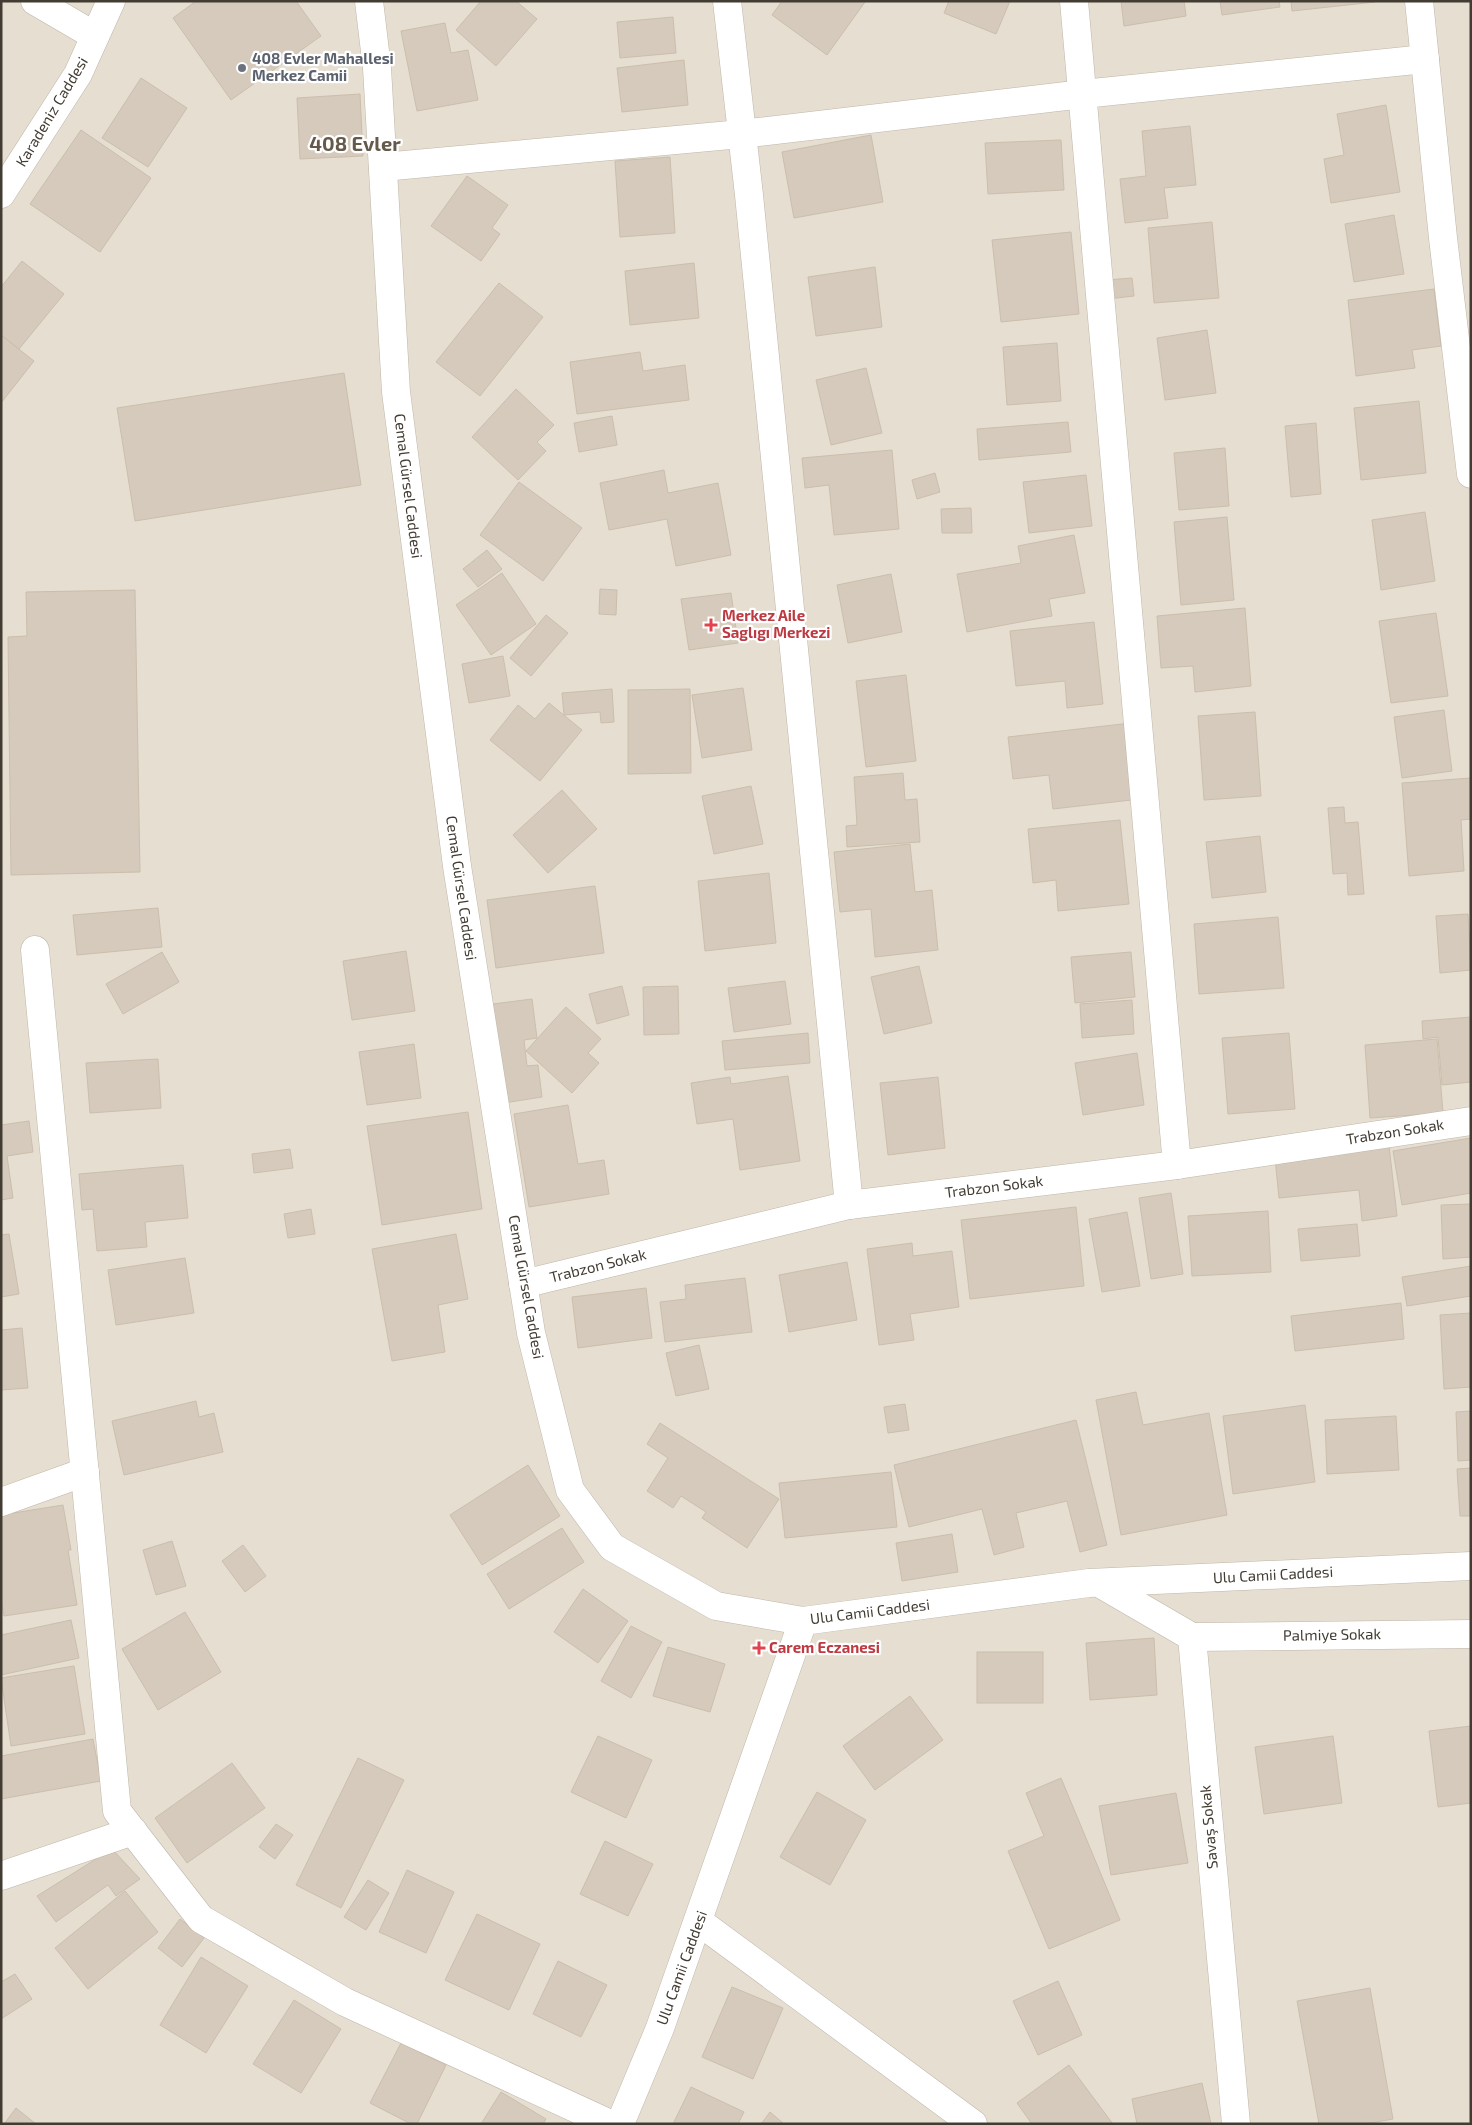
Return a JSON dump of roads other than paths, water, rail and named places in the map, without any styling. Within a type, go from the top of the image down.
[{"type":"street","points":[[34,1],[95,36]]},
{"type":"street","name":"Karadeniz Caddesi","points":[[1,194],[78,74],[111,1]]},
{"type":"street","name":"Cemal Gürsel Caddesi","points":[[369,1],[377,68],[396,392],[457,866],[532,1333],[570,1490],[612,1547],[716,1606],[803,1621]]},
{"type":"street","points":[[726,1],[742,134],[849,1205]]},
{"type":"street","points":[[1074,1],[1177,1165]]},
{"type":"street","points":[[1419,1],[1443,238],[1471,474]]},
{"type":"street","points":[[383,167],[742,134],[1083,94],[1425,59]]},
{"type":"street","points":[[35,950],[117,1811],[201,1919],[345,2002],[610,2124]]},
{"type":"street","name":"Trabzon Sokak","points":[[524,1284],[849,1205],[1177,1165],[1471,1121]]},
{"type":"street","points":[[1,1502],[85,1472]]},
{"type":"street","name":"Ulu Camii Caddesi","points":[[620,2124],[660,2028],[803,1621],[1099,1583],[1471,1566]]},
{"type":"street","points":[[1099,1583],[1192,1637]]},
{"type":"street","name":"Palmiye Sokak","points":[[1192,1637],[1471,1634]]},
{"type":"street","name":"Savaş Sokak","points":[[1192,1637],[1236,2124]]},
{"type":"street","points":[[1,1876],[132,1831]]},
{"type":"street","points":[[698,1921],[973,2124]]},
{"type":"place","name":"408 Evler Mahallesi Merkez Camii","points":[[242,68]]},
{"type":"place","name":"Merkez Aile Saglıgı Merkezi","points":[[711,625]]},
{"type":"place","name":"Carem Eczanesi","points":[[759,1648]]},
{"type":"district","name":"408 Evler","points":[[355,144]]}]
